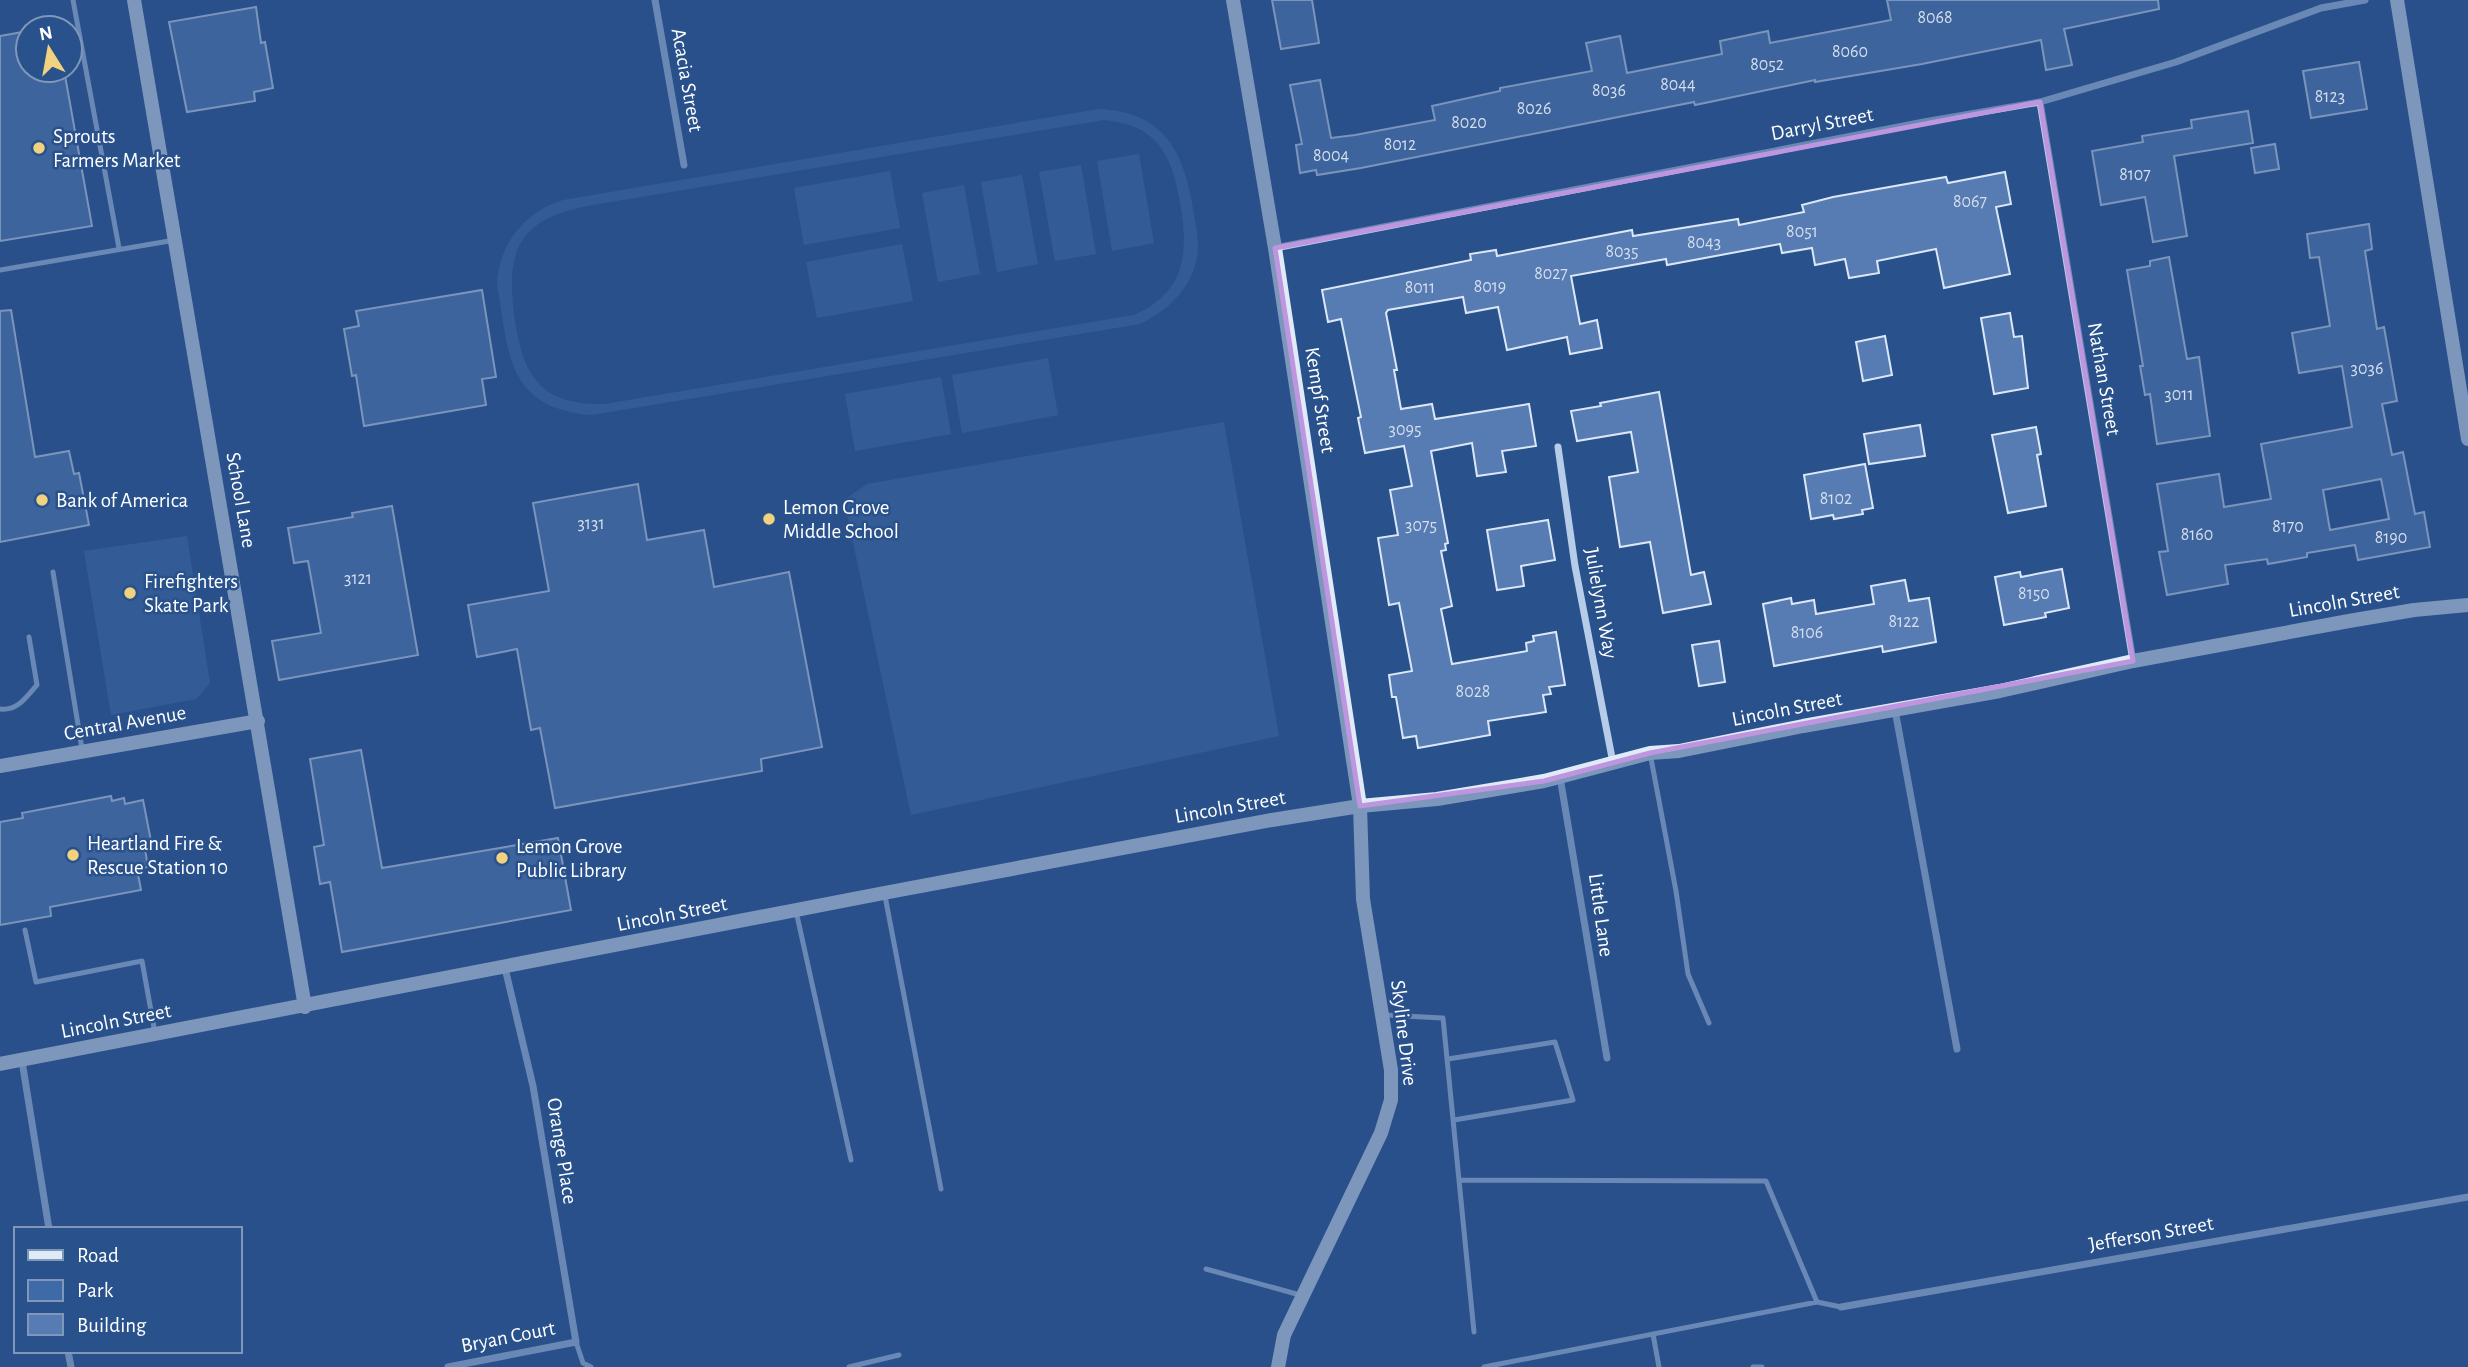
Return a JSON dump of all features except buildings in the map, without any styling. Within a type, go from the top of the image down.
[{"type":"street","name":"School Lane","points":[[134,0],[305,1007]]},
{"type":"street","name":"Acacia Street","points":[[655,0],[684,166]]},
{"type":"street","name":"Kempf Street","points":[[1233,0],[1275,248],[1360,806]]},
{"type":"street","name":"Darryl Street","points":[[1275,248],[1924,122],[2040,102],[2176,62],[2321,8],[2365,0]]},
{"type":"street","points":[[2397,0],[2468,439]]},
{"type":"street","name":"Nathan Street","points":[[2040,102],[2133,661]]},
{"type":"street","name":"Julielynn Way","points":[[1558,447],[1575,566],[1613,763]]},
{"type":"street","name":"Lincoln Street","points":[[0,1065],[155,1033],[305,1007],[1272,820],[1360,806],[1437,799],[1560,777],[1650,753],[1691,749],[2000,691],[2133,661],[2414,610],[2468,605]]},
{"type":"street","points":[[1895,710],[1957,1049]]},
{"type":"street","name":"Central Avenue","points":[[0,766],[258,721]]},
{"type":"street","name":"Little Lane","points":[[1560,777],[1606,1058]]},
{"type":"street","name":"Skyline Drive","points":[[1278,1367],[1284,1335],[1381,1133],[1391,1100],[1391,1070],[1363,899],[1360,806]]},
{"type":"street","name":"Orange Place","points":[[505,968],[533,1086],[576,1342]]},
{"type":"street","points":[[22,1061],[49,1227]]},
{"type":"street","name":"Jefferson Street","points":[[1840,1307],[2468,1197]]},
{"type":"street","name":"Bryan Court","points":[[448,1367],[576,1342]]},
{"type":"lane","points":[[73,0],[119,248]]},
{"type":"lane","points":[[0,270],[175,240]]},
{"type":"lane","points":[[53,572],[82,752]]},
{"type":"lane","points":[[0,709],[19,706],[37,685],[29,637]]},
{"type":"lane","points":[[1650,753],[1676,891],[1688,974],[1709,1023]]},
{"type":"lane","points":[[884,893],[941,1189]]},
{"type":"lane","points":[[796,911],[851,1160]]},
{"type":"lane","points":[[24,930],[37,982],[142,961],[155,1033]]},
{"type":"lane","points":[[1382,1015],[1443,1018],[1475,1332]]},
{"type":"lane","points":[[1448,1059],[1555,1042],[1573,1100],[1454,1120]]},
{"type":"lane","points":[[1460,1180],[1766,1181],[1817,1302]]},
{"type":"lane","points":[[1206,1269],[1302,1295]]},
{"type":"lane","points":[[1485,1367],[1817,1302],[1840,1307]]},
{"type":"lane","points":[[1653,1334],[1659,1367]]},
{"type":"lane","points":[[576,1342],[583,1363],[591,1367]]},
{"type":"lane","points":[[849,1367],[900,1356]]},
{"type":"lane","points":[[1753,1367],[1762,1367]]},
{"type":"highlighted area","points":[[2040,102],[2133,661],[1650,753],[1544,781],[1360,806],[1275,248]]},
{"type":"green space","points":[[1099,109],[1138,117],[1153,125],[1175,149],[1188,183],[1198,246],[1193,272],[1180,293],[1162,311],[1140,324],[592,415],[563,410],[542,401],[527,388],[516,372],[509,353],[497,283],[503,254],[517,231],[537,212],[563,200]],"holes":[[[1104,120],[1123,123],[1151,137],[1168,160],[1178,190],[1184,242],[1183,257],[1173,285],[1163,296],[1134,315],[605,404],[582,403],[549,392],[537,382],[522,353],[514,314],[513,269],[524,238],[549,218],[592,205]]]},
{"type":"green space","points":[[1139,154],[1154,243],[1112,251],[1097,161]]},
{"type":"green space","points":[[1081,165],[1096,254],[1055,261],[1039,172]]},
{"type":"green space","points":[[890,171],[900,228],[804,245],[794,188]]},
{"type":"green space","points":[[1022,175],[1038,264],[997,272],[981,182]]},
{"type":"green space","points":[[964,185],[980,274],[938,282],[922,193]]},
{"type":"green space","points":[[902,244],[913,301],[817,318],[806,262]]},
{"type":"green space","points":[[1048,358],[1058,415],[962,433],[952,375]]},
{"type":"green space","points":[[941,377],[951,434],[855,451],[845,394]]},
{"type":"green space","points":[[1224,422],[1279,736],[911,815],[844,500],[867,484]]},
{"type":"green space","points":[[187,536],[210,683],[196,699],[111,715],[84,551]]},
{"type":"place","name":"Sprouts Farmers Market","points":[[39,148]]},
{"type":"place","name":"Bank of America","points":[[42,500]]},
{"type":"place","name":"Lemon Grove Middle School","points":[[769,519]]},
{"type":"place","name":"Firefighters Skate Park","points":[[130,593]]},
{"type":"place","name":"Heartland Fire & Rescue Station 10","points":[[73,855]]},
{"type":"place","name":"Lemon Grove Public Library","points":[[502,858]]}]
